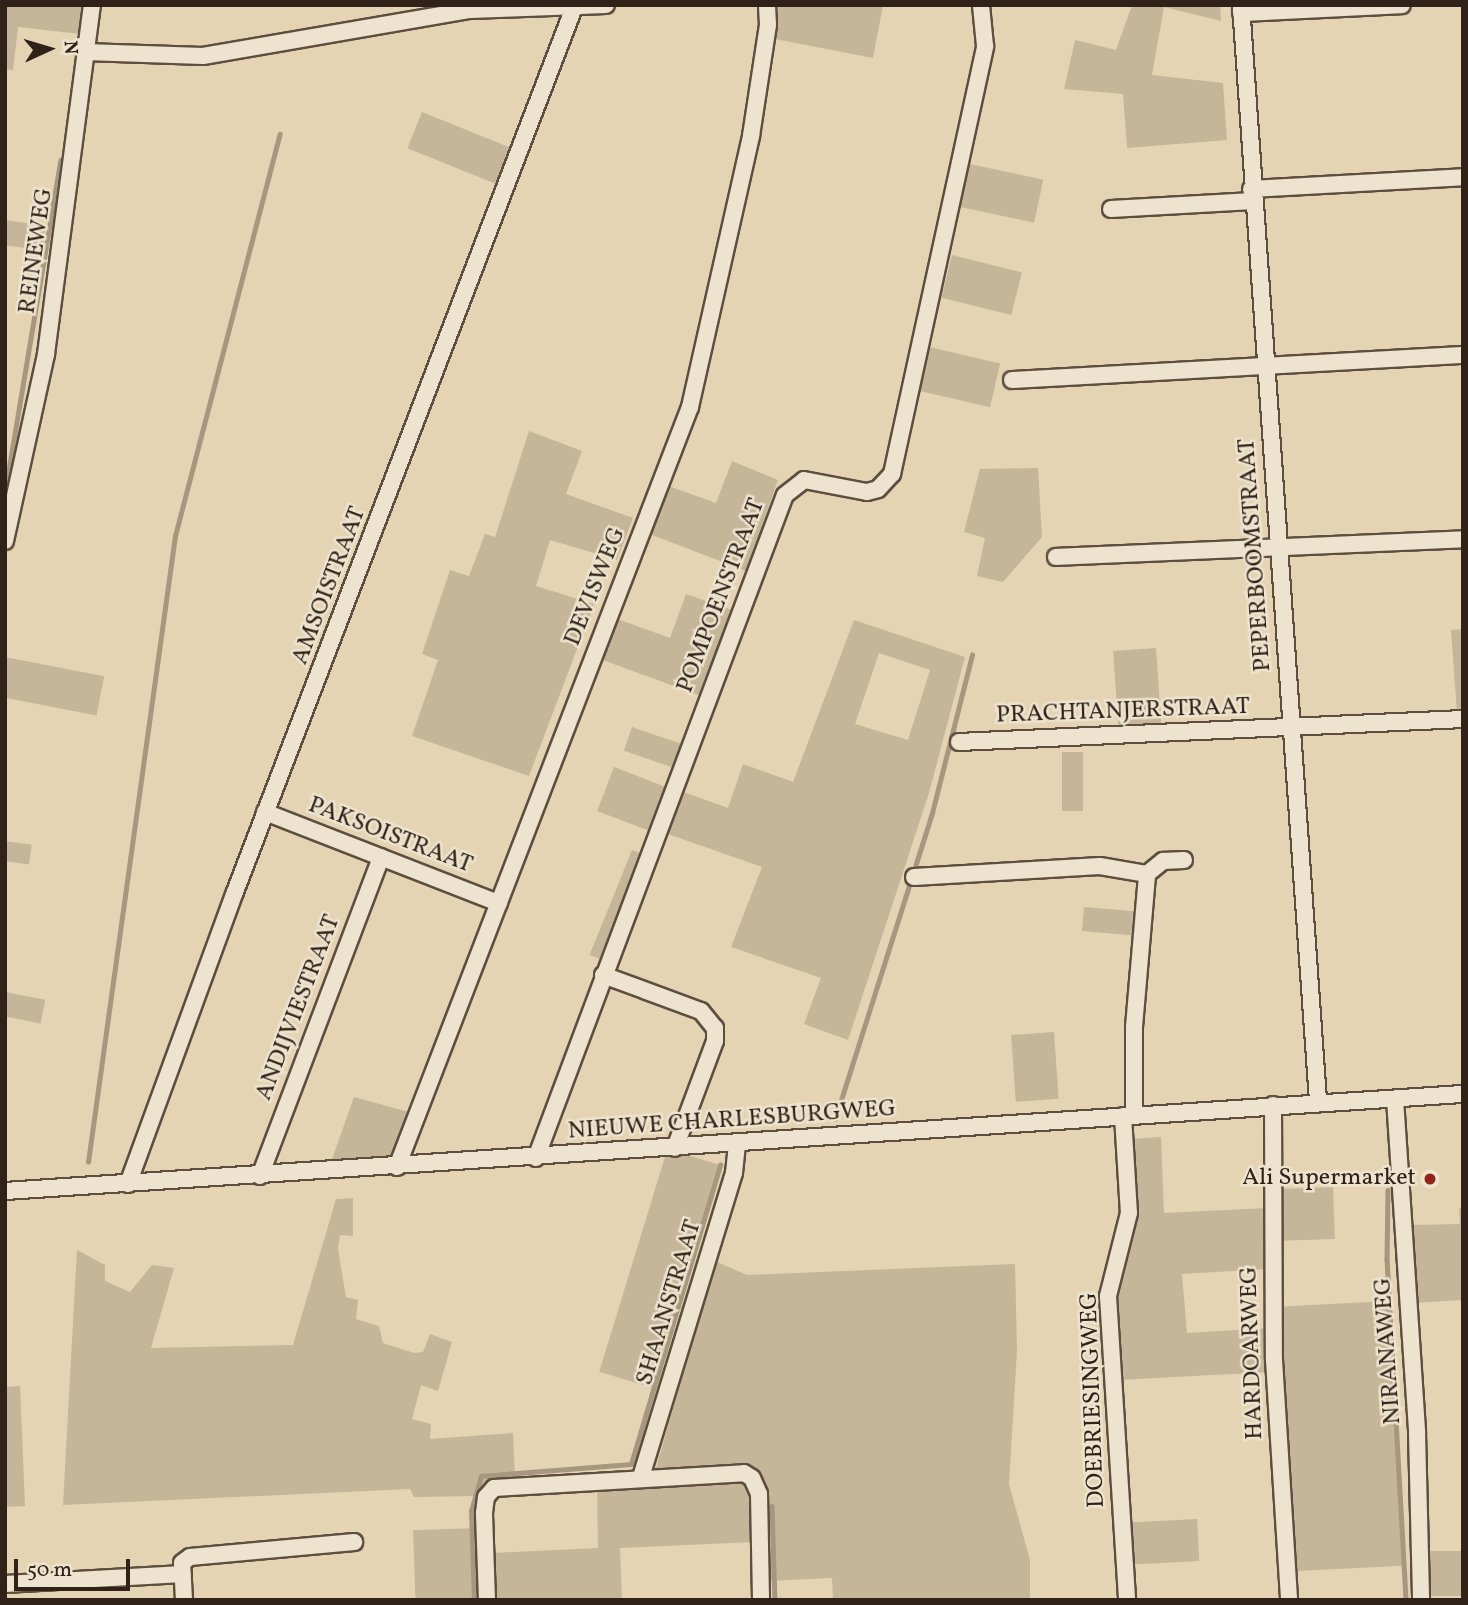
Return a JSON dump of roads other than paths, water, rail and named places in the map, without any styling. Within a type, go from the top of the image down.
[{"type":"street","name":"REINEWEG","points":[[5,541],[46,354],[92,5]]},
{"type":"street","name":"AMSOISTRAAT","points":[[128,1184],[265,812],[575,5]]},
{"type":"street","points":[[85,52],[203,56],[470,10],[606,5]]},
{"type":"street","name":"DEVISWEG","points":[[397,1167],[690,407],[751,136],[768,25],[766,5]]},
{"type":"street","name":"POMPOENSTRAAT","points":[[536,1158],[785,495],[804,480],[867,492],[878,489],[892,474],[985,46],[981,5]]},
{"type":"street","points":[[1241,9],[1402,5]]},
{"type":"street","name":"PEPERBOOMSTRAAT","points":[[1241,9],[1318,1102]]},
{"type":"street","points":[[1111,209],[1463,177]]},
{"type":"street","points":[[1012,380],[1463,355]]},
{"type":"street","points":[[1056,556],[1278,549],[1463,539]]},
{"type":"street","name":"PRACHTANJERSTRAAT","points":[[959,742],[1463,719]]},
{"type":"street","name":"PAKSOISTRAAT","points":[[265,812],[499,903]]},
{"type":"street","name":"ANDIJVIESTRAAT","points":[[260,1176],[381,857]]},
{"type":"street","points":[[914,877],[1100,866],[1147,874],[1163,860],[1184,860]]},
{"type":"street","name":"DOEBRIESINGWEG","points":[[1127,1600],[1108,1296],[1129,1213],[1129,1115],[1147,874]]},
{"type":"street","points":[[603,975],[701,1011],[715,1028],[715,1041],[674,1148]]},
{"type":"street","name":"NIEUWE CHARLESBURGWEG","points":[[5,1191],[536,1158],[737,1142],[1463,1094]]},
{"type":"street","name":"NIRANAWEG","points":[[1395,1098],[1417,1433],[1421,1600]]},
{"type":"street","name":"HARDOARWEG","points":[[1273,1105],[1274,1360],[1289,1600]]},
{"type":"street","name":"SHAANSTRAAT","points":[[641,1476],[734,1173],[737,1142]]},
{"type":"street","points":[[487,1600],[486,1497],[494,1488],[641,1476],[744,1474],[752,1479],[759,1494],[761,1600]]},
{"type":"street","points":[[184,1600],[183,1563],[204,1552],[354,1542]]},
{"type":"street","points":[[5,1584],[183,1574]]},
{"type":"waterway","points":[[88,1162],[175,536],[280,134]]},
{"type":"waterway","points":[[5,491],[60,161]]},
{"type":"waterway","points":[[835,1119],[932,813],[972,655]]},
{"type":"waterway","points":[[474,1600],[471,1511],[481,1476],[631,1464],[720,1165]]},
{"type":"waterway","points":[[1388,1190],[1387,1259],[1406,1600]]},
{"type":"waterway","points":[[772,1506],[775,1600]]},
{"type":"place","name":"Ali Supermarket","points":[[1430,1179]]}]
